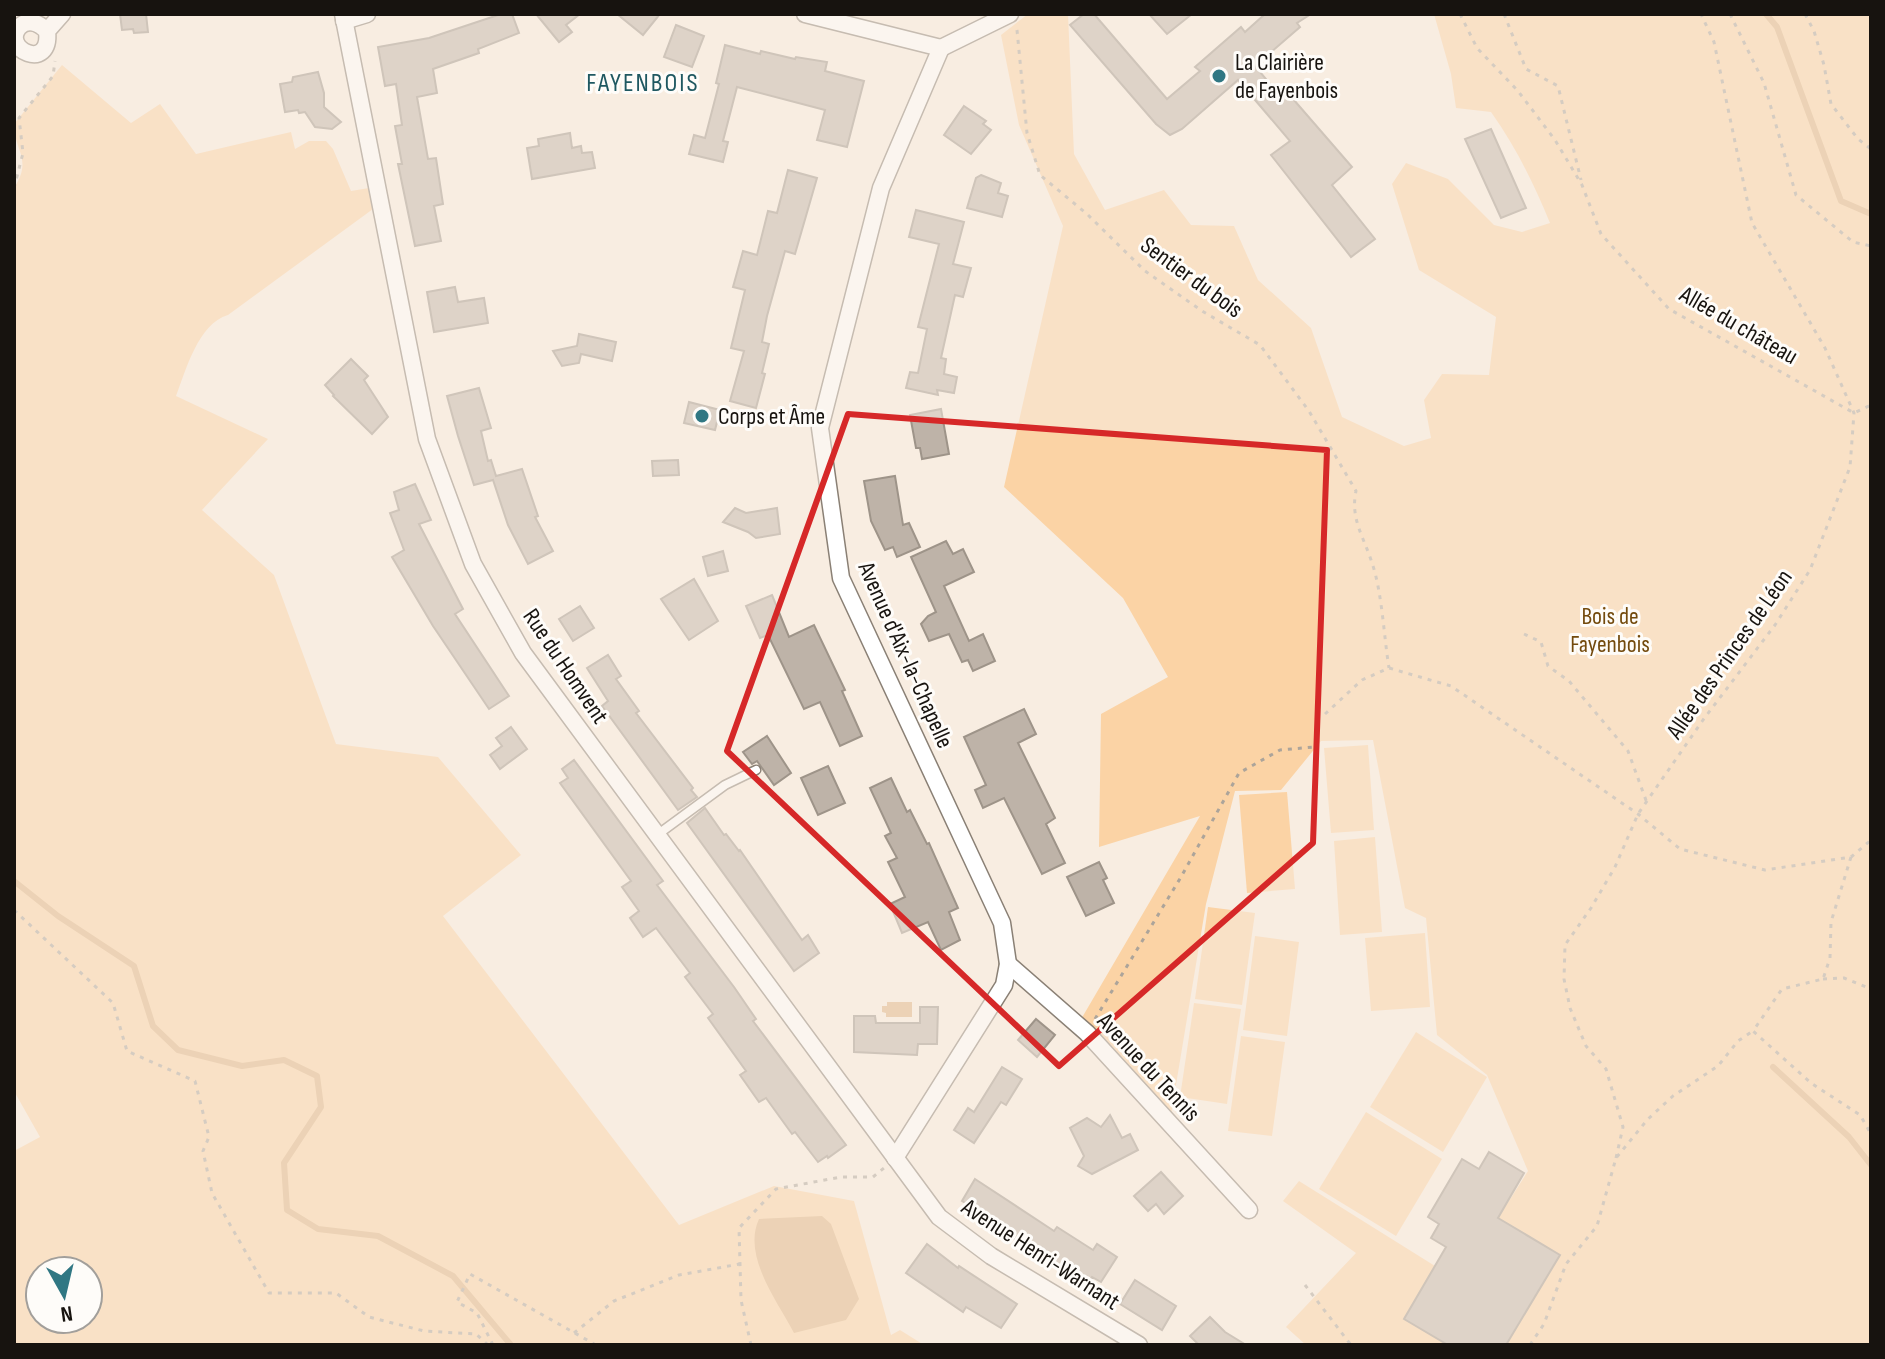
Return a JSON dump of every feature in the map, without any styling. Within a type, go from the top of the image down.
[{"type":"street","points":[[47,31],[62,14]]},
{"type":"street","points":[[344,17],[367,14]]},
{"type":"street","points":[[805,14],[941,48],[1014,22]]},
{"type":"street","name":"Rue du Homvent","points":[[344,17],[427,439],[473,564],[523,653],[895,1158]]},
{"type":"street","name":"Avenue d'Aix-la-Chapelle","points":[[895,1158],[1004,985],[1008,964],[1002,923],[841,578],[820,428],[881,188],[941,48]]},
{"type":"street","name":"Avenue du Tennis","points":[[1008,964],[1087,1033],[1249,1210]]},
{"type":"street","name":"Avenue Henri-Warnant","points":[[895,1158],[939,1217],[991,1256],[1139,1345]]},
{"type":"lane","points":[[657,835],[725,785],[756,770]]},
{"type":"path","name":"Allée du château","points":[[1460,14],[1477,48],[1518,91],[1555,140],[1582,185],[1601,234],[1669,309],[1854,413]]},
{"type":"path","points":[[1504,14],[1526,69],[1558,86],[1582,185]]},
{"type":"path","name":"Allée des Princes de Léon","points":[[1530,1345],[1544,1324],[1566,1264],[1597,1226],[1623,1127],[1606,1069],[1586,1046],[1570,1008],[1564,979],[1565,945],[1615,867],[1638,814],[1703,720],[1775,625],[1810,570],[1850,467],[1854,413],[1825,348],[1752,223],[1714,42],[1701,14]]},
{"type":"path","points":[[1730,14],[1764,83],[1796,195],[1853,242],[1871,246]]},
{"type":"path","points":[[1805,14],[1814,31],[1824,65],[1831,104],[1858,139],[1871,149]]},
{"type":"path","name":"Sentier du bois","points":[[1014,22],[1027,133],[1040,175],[1087,214],[1145,271],[1202,311],[1260,345],[1309,411],[1356,491],[1352,508],[1373,564],[1389,668]]},
{"type":"path","points":[[14,188],[23,153],[19,118],[53,76],[56,51],[47,31]]},
{"type":"path","points":[[1854,413],[1871,405]]},
{"type":"path","points":[[1524,634],[1541,642],[1548,666],[1569,681],[1628,751],[1647,803]]},
{"type":"path","points":[[1325,714],[1362,680],[1389,668],[1451,686],[1638,814],[1680,849],[1765,870],[1851,857],[1871,840]]},
{"type":"path","points":[[1087,1033],[1181,877],[1239,773],[1280,750],[1314,747]]},
{"type":"path","points":[[1823,979],[1830,958],[1831,922],[1851,857]]},
{"type":"path","points":[[14,910],[113,1003],[127,1051],[195,1081],[209,1137],[203,1151],[212,1193],[269,1293],[336,1293],[369,1317],[424,1331],[476,1334],[491,1345]]},
{"type":"path","points":[[1616,1158],[1648,1119],[1673,1096],[1718,1066],[1738,1041],[1753,1031],[1782,989],[1823,979],[1844,978],[1871,989]]},
{"type":"path","points":[[1753,1031],[1811,1083],[1860,1115],[1871,1134]]},
{"type":"path","points":[[751,1345],[741,1300],[739,1228],[776,1189],[841,1177],[873,1177],[895,1158]]},
{"type":"path","points":[[574,1333],[614,1301],[679,1275],[740,1264]]},
{"type":"path","points":[[491,1345],[477,1313],[457,1302],[470,1274],[596,1345]]},
{"type":"path","points":[[1305,1285],[1351,1345]]},
{"type":"highlighted area","points":[[848,414],[1327,450],[1313,843],[1059,1066],[727,751]]},
{"type":"green space","name":"Bois de Fayenbois","points":[[1028,14],[1068,14],[1074,154],[1105,210],[1164,190],[1191,225],[1234,226],[1258,280],[1311,328],[1342,417],[1404,446],[1431,438],[1424,400],[1442,374],[1489,375],[1496,317],[1419,270],[1392,184],[1406,163],[1448,179],[1494,225],[1522,232],[1550,223],[1524,166],[1491,112],[1456,108],[1451,74],[1434,14],[1871,14],[1871,1345],[1506,1345],[1560,1255],[1498,1218],[1528,1171],[1487,1075],[1437,1035],[1426,918],[1405,908],[1373,740],[1321,741],[1281,790],[1235,791],[1206,904],[1170,1121],[1080,1021],[1200,816],[1099,847],[1101,714],[1168,677],[1123,598],[1004,487],[1063,226],[1019,125],[1001,35]]},
{"type":"green space","points":[[62,65],[131,123],[160,104],[196,154],[291,132],[295,149],[309,141],[326,141],[333,149],[351,191],[369,188],[373,209],[218,320],[194,349],[176,396],[268,439],[202,510],[274,575],[336,744],[438,757],[521,855],[443,916],[679,1225],[774,1186],[854,1201],[891,1335],[900,1330],[924,1345],[14,1345],[14,1151],[40,1137],[14,1091],[14,188],[22,170],[14,124]]},
{"type":"green space","points":[[1368,745],[1374,830],[1331,833],[1324,748]]},
{"type":"green space","points":[[1287,792],[1295,889],[1247,893],[1239,795]]},
{"type":"green space","points":[[1375,837],[1382,932],[1340,935],[1334,841]]},
{"type":"green space","points":[[1208,907],[1255,913],[1242,1005],[1195,999]]},
{"type":"green space","points":[[1425,933],[1430,1007],[1371,1011],[1365,938]]},
{"type":"green space","points":[[1255,936],[1299,942],[1287,1036],[1243,1030]]},
{"type":"green space","points":[[1194,1003],[1241,1009],[1227,1104],[1180,1097]]},
{"type":"green space","points":[[1416,1032],[1487,1077],[1443,1152],[1370,1107]]},
{"type":"green space","points":[[1241,1036],[1285,1042],[1272,1136],[1228,1131]]},
{"type":"green space","points":[[1366,1112],[1442,1159],[1396,1236],[1319,1189]]},
{"type":"green space","points":[[1299,1181],[1435,1266],[1404,1319],[1448,1345],[1306,1345],[1286,1327],[1356,1253],[1283,1201]]},
{"type":"shaded area","points":[[887,1002],[912,1002],[912,1017],[886,1017],[882,1006],[887,1006]]},
{"type":"shaded area","points":[[822,1216],[831,1224],[859,1299],[846,1320],[794,1333],[758,1263],[755,1233],[759,1219]]},
{"type":"building","points":[[120,14],[146,14],[148,32],[122,30]]},
{"type":"building","points":[[501,14],[512,14],[519,33],[478,49],[479,53],[433,69],[437,93],[417,97],[428,159],[436,158],[443,204],[434,206],[441,241],[415,246],[398,164],[402,164],[395,126],[402,125],[396,84],[385,86],[378,47],[429,38]]},
{"type":"building","points":[[536,14],[580,14],[566,25],[572,32],[559,42]]},
{"type":"building","points":[[617,14],[660,14],[643,35]]},
{"type":"building","points":[[1084,14],[1094,14],[1167,99],[1200,71],[1195,67],[1241,27],[1245,32],[1265,14],[1311,14],[1297,23],[1300,27],[1255,66],[1281,97],[1287,92],[1352,167],[1332,185],[1375,239],[1351,257],[1271,155],[1290,141],[1238,80],[1182,129],[1170,135],[1156,124],[1070,25]]},
{"type":"building","points":[[1149,14],[1192,14],[1167,34]]},
{"type":"building","points":[[676,25],[704,36],[692,67],[664,57]]},
{"type":"building","points":[[725,45],[760,54],[761,51],[827,62],[825,71],[864,81],[847,147],[817,140],[825,110],[737,87],[723,141],[728,142],[723,162],[689,154],[694,135],[705,138]]},
{"type":"building","points":[[318,72],[324,107],[341,122],[332,129],[315,127],[305,112],[285,112],[280,84],[292,82],[293,77]]},
{"type":"building","points":[[964,106],[986,121],[983,124],[991,130],[971,154],[944,135]]},
{"type":"building","points":[[1491,129],[1526,208],[1501,218],[1465,139]]},
{"type":"building","points":[[570,133],[572,148],[581,146],[582,153],[592,152],[595,168],[532,179],[527,148],[539,146],[538,139]]},
{"type":"building","points":[[788,170],[817,178],[795,254],[785,251],[767,316],[762,342],[769,344],[756,408],[730,401],[744,351],[731,348],[745,290],[733,287],[743,251],[757,255],[768,211],[777,213]]},
{"type":"building","points":[[981,175],[1001,183],[998,193],[1008,196],[1002,217],[967,208],[976,178]]},
{"type":"building","points":[[916,210],[964,222],[953,264],[971,268],[963,297],[955,295],[941,358],[946,359],[944,374],[957,377],[954,393],[937,390],[938,395],[906,388],[910,372],[918,373],[927,329],[918,327],[939,244],[909,237]]},
{"type":"building","points":[[455,287],[458,302],[484,298],[488,323],[434,332],[427,292]]},
{"type":"building","points":[[579,334],[616,342],[612,361],[581,354],[579,363],[562,366],[553,351],[577,346]]},
{"type":"building","points":[[351,359],[368,376],[364,380],[388,417],[372,434],[325,385]]},
{"type":"building","points":[[479,388],[491,428],[481,431],[488,461],[491,460],[496,476],[522,469],[538,516],[535,517],[553,551],[528,564],[508,525],[493,480],[474,485],[458,436],[447,396]]},
{"type":"building","name":"Corps et Âme","points":[[689,402],[720,410],[715,430],[684,423]]},
{"type":"building","points":[[941,409],[949,454],[922,459],[920,448],[916,448],[910,415]]},
{"type":"building","points":[[678,460],[679,475],[653,476],[652,461]]},
{"type":"building","points":[[895,476],[903,525],[909,523],[920,547],[897,557],[893,547],[885,550],[871,521],[864,481]]},
{"type":"building","points":[[415,484],[431,520],[419,524],[463,609],[455,614],[509,696],[489,709],[433,626],[392,557],[404,550],[390,513],[399,510],[394,492]]},
{"type":"building","points":[[735,508],[746,513],[777,508],[780,534],[756,538],[723,522]]},
{"type":"building","points":[[946,541],[953,554],[963,549],[974,572],[944,586],[969,641],[983,634],[995,661],[973,671],[968,660],[962,662],[949,634],[929,641],[921,624],[936,612],[911,557]]},
{"type":"building","points":[[723,551],[728,571],[708,576],[703,557]]},
{"type":"building","points":[[694,579],[718,621],[689,640],[661,599]]},
{"type":"building","points":[[772,595],[789,637],[814,625],[845,690],[842,691],[862,736],[840,746],[820,702],[804,709],[768,635],[760,638],[746,606]]},
{"type":"building","points":[[580,606],[594,628],[573,641],[559,619]]},
{"type":"building","points":[[608,655],[621,676],[616,679],[639,711],[636,713],[693,788],[691,790],[697,797],[678,810],[602,706],[608,701],[587,668]]},
{"type":"building","points":[[1024,709],[1036,734],[1018,743],[1055,818],[1046,824],[1065,863],[1042,874],[1004,798],[983,808],[975,790],[986,785],[964,737]]},
{"type":"building","points":[[511,727],[527,749],[500,769],[490,755],[502,746],[496,738]]},
{"type":"building","points":[[767,736],[791,773],[774,785],[757,761],[752,764],[743,752]]},
{"type":"building","points":[[574,760],[663,881],[657,885],[734,987],[756,1019],[753,1021],[846,1145],[828,1158],[818,1162],[795,1132],[792,1134],[766,1098],[759,1102],[740,1075],[746,1071],[708,1018],[713,1014],[685,977],[690,973],[656,928],[643,937],[630,918],[639,911],[622,887],[631,881],[560,783],[568,778],[562,769]]},
{"type":"building","points":[[828,766],[845,803],[818,815],[801,778]]},
{"type":"building","points":[[891,778],[907,812],[910,810],[929,843],[958,908],[949,912],[960,940],[941,950],[928,922],[902,933],[890,904],[905,897],[888,862],[897,858],[885,836],[891,833],[870,788]]},
{"type":"building","points":[[705,808],[724,835],[740,850],[802,940],[808,935],[819,953],[794,971],[687,823]]},
{"type":"building","points":[[1099,862],[1107,878],[1103,880],[1114,903],[1086,916],[1067,877]]},
{"type":"building","points":[[920,1007],[938,1007],[937,1044],[918,1044],[917,1055],[854,1052],[854,1016],[875,1016],[876,1023],[920,1023]]},
{"type":"building","points":[[1036,1019],[1055,1035],[1037,1057],[1018,1040]]},
{"type":"building","points":[[1002,1067],[1022,1079],[1006,1105],[1001,1102],[974,1143],[954,1130],[968,1108],[974,1112]]},
{"type":"building","points":[[1110,1115],[1122,1138],[1130,1134],[1138,1150],[1092,1174],[1078,1166],[1084,1156],[1070,1128],[1087,1118],[1101,1127]]},
{"type":"building","points":[[1489,1152],[1524,1173],[1498,1218],[1560,1255],[1506,1345],[1448,1345],[1404,1319],[1446,1247],[1431,1238],[1439,1224],[1428,1217],[1462,1159],[1479,1169]]},
{"type":"building","points":[[1161,1172],[1183,1196],[1164,1214],[1156,1204],[1148,1211],[1134,1196]]},
{"type":"building","points":[[975,1179],[1054,1231],[1057,1227],[1093,1250],[1097,1244],[1117,1257],[1101,1282],[1092,1277],[1087,1284],[980,1218],[983,1214],[962,1201]]},
{"type":"building","points":[[927,1244],[958,1268],[1017,1304],[1001,1328],[966,1307],[963,1312],[906,1273]]},
{"type":"building","points":[[1135,1280],[1176,1306],[1162,1330],[1120,1304]]},
{"type":"building","points":[[1210,1317],[1225,1332],[1246,1345],[1199,1345],[1190,1336]]},
{"type":"waterway","points":[[1766,14],[1777,27],[1841,201],[1871,214]]},
{"type":"waterway","points":[[14,881],[58,916],[134,966],[153,1026],[178,1050],[242,1066],[284,1060],[317,1076],[321,1107],[284,1163],[287,1210],[318,1229],[378,1236],[453,1276],[511,1345]]},
{"type":"waterway","points":[[1773,1067],[1849,1137],[1871,1165]]},
{"type":"place","name":"La Clairière de Fayenbois","points":[[1219,76]]},
{"type":"place","name":"Corps et Âme","points":[[702,416]]},
{"type":"district","name":"FAYENBOIS","points":[[643,82]]}]
